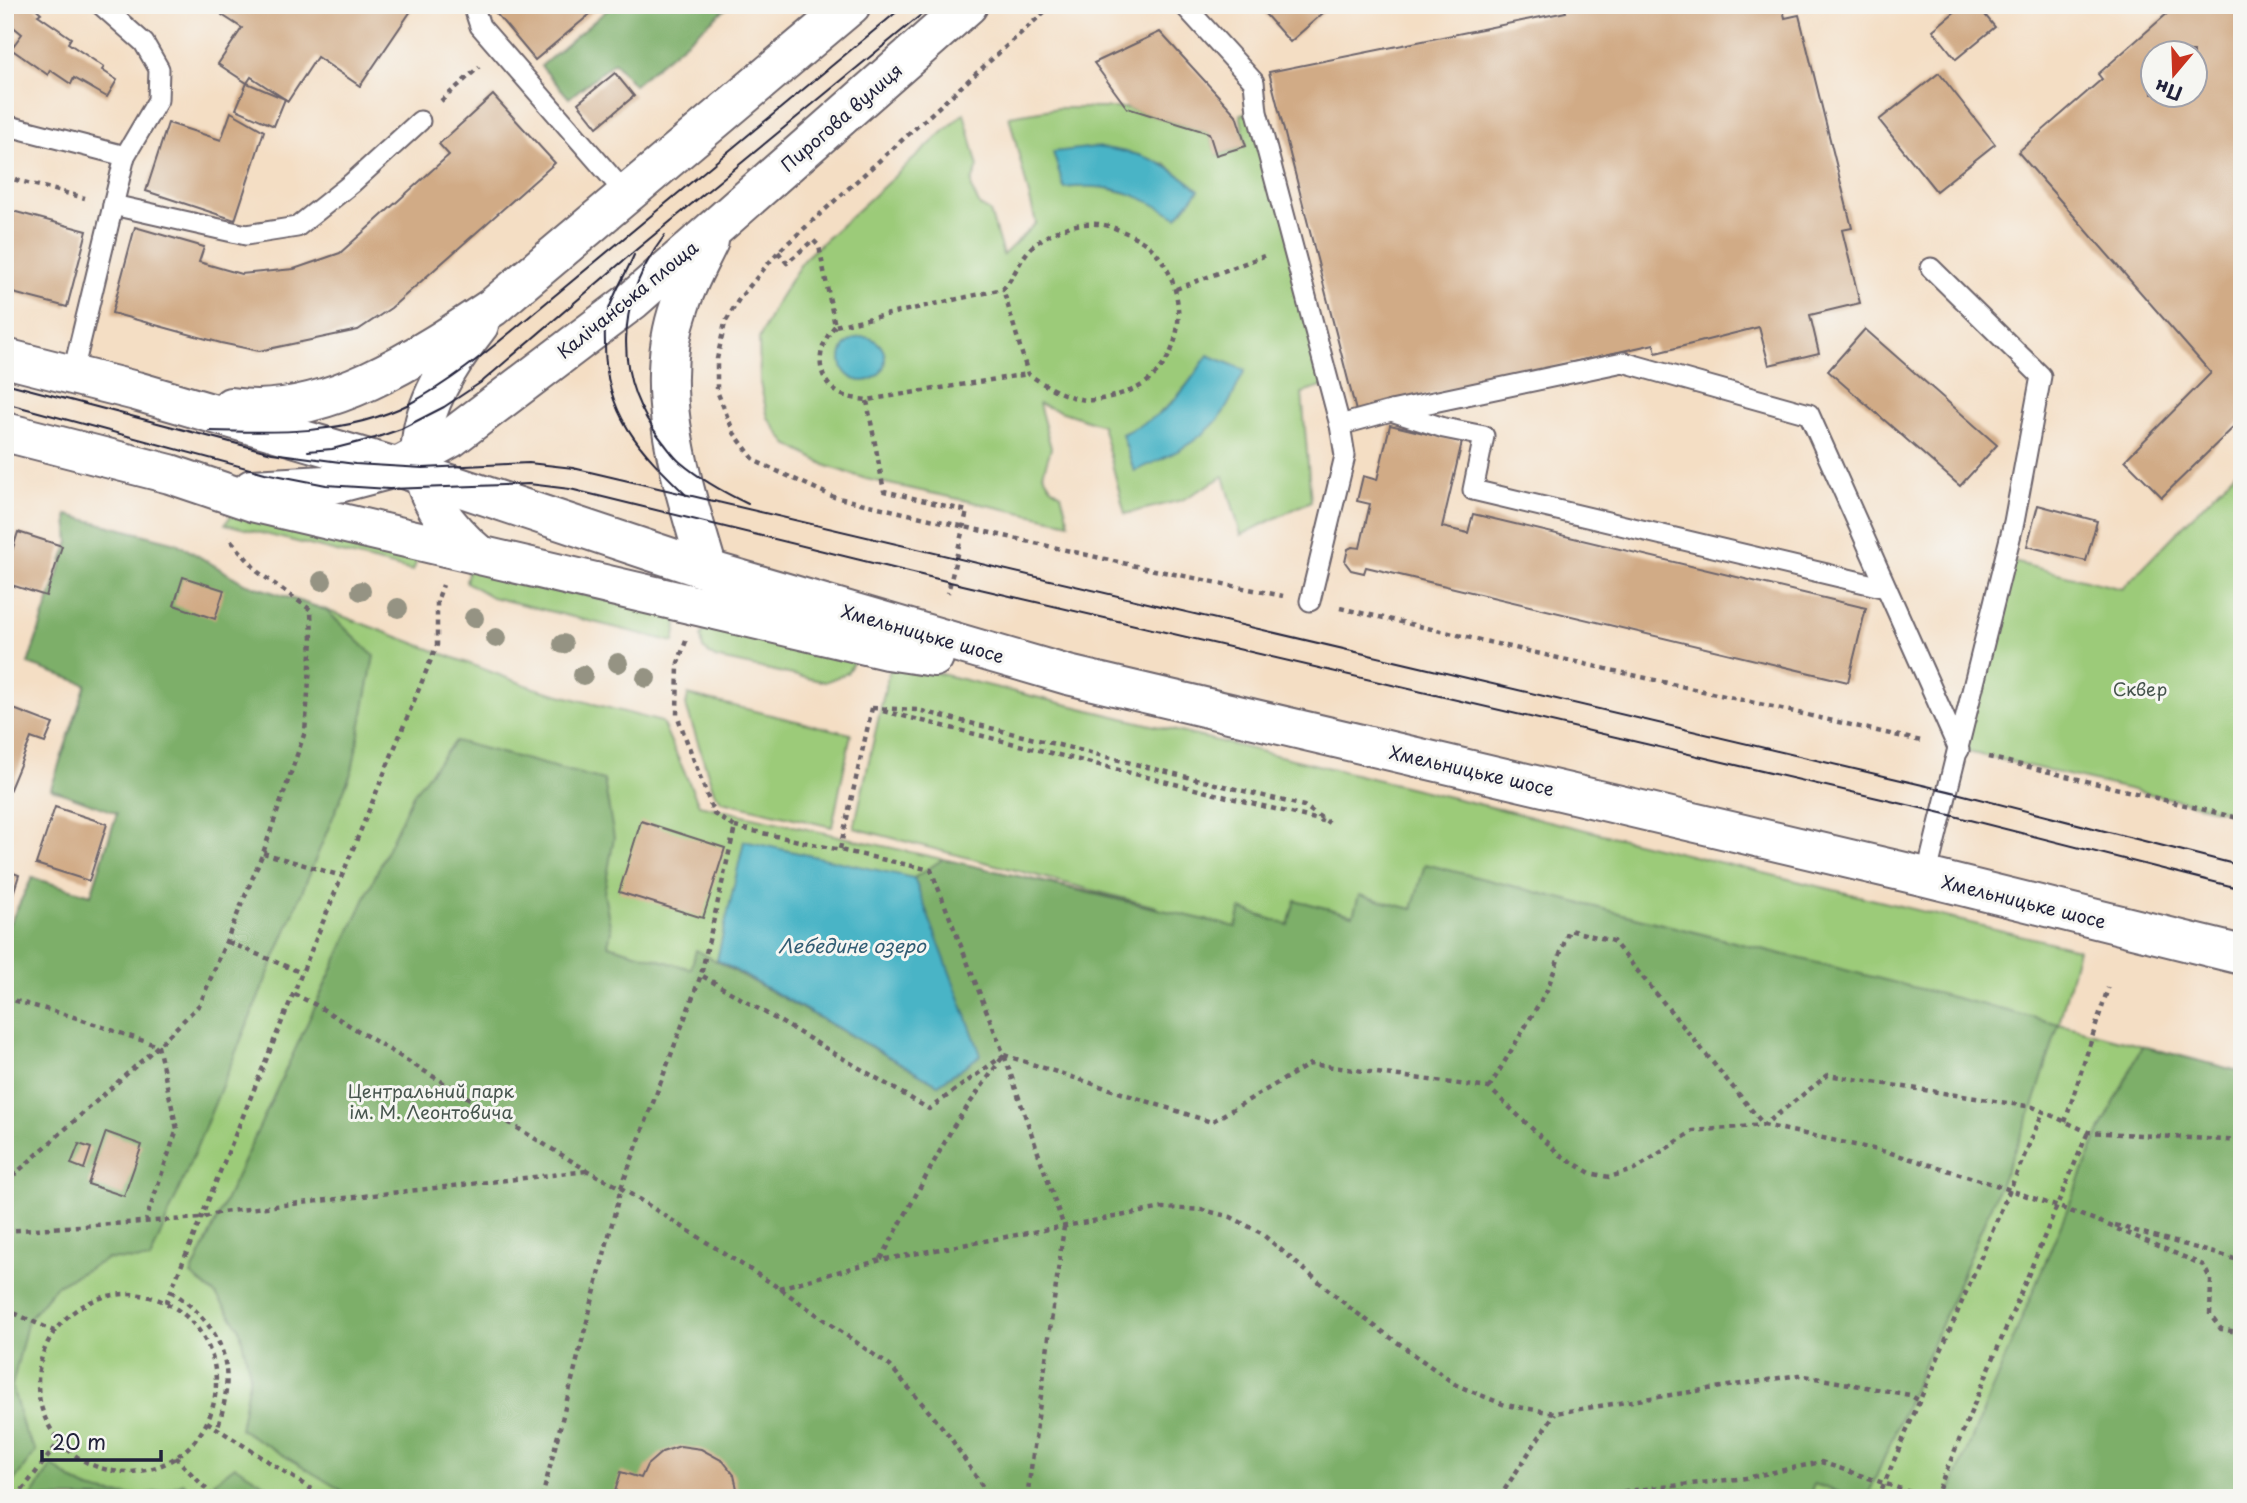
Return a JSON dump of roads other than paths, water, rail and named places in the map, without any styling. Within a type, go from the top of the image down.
[{"type":"main road","points":[[136,391],[245,409],[292,405],[335,395],[393,368],[493,307],[852,5]]},
{"type":"main road","name":"Пирогова вулиця","points":[[714,230],[968,5]]},
{"type":"main road","name":"Калічанська площа","points":[[5,432],[177,477],[259,490],[326,485],[413,466],[633,300],[714,230]]},
{"type":"main road","name":"Калічанська площа","points":[[708,570],[679,461],[667,388],[671,344],[679,306],[714,230]]},
{"type":"main road","points":[[478,554],[439,515],[413,466],[425,418],[437,388],[457,353],[493,307]]},
{"type":"main road","points":[[5,358],[413,466],[708,570]]},
{"type":"main road","name":"Калічанська площа","points":[[177,477],[256,503],[887,650],[1068,676]]},
{"type":"main road","name":"Хмельницьке шосе","points":[[708,570],[1068,676],[1926,877],[2242,955]]},
{"type":"lane","points":[[72,376],[125,156],[158,100],[159,69],[144,43],[101,5]]},
{"type":"lane","points":[[474,5],[480,26],[627,195]]},
{"type":"lane","points":[[1184,5],[1254,82],[1257,112],[1340,425],[1345,456],[1310,601]]},
{"type":"lane","points":[[113,205],[246,235],[297,227],[352,183],[420,121]]},
{"type":"lane","points":[[5,125],[125,156]]},
{"type":"lane","points":[[1926,877],[2014,522],[2041,376],[1931,268]]},
{"type":"lane","points":[[1340,425],[1391,411],[1623,362],[1809,414],[1959,750]]},
{"type":"lane","points":[[1391,411],[1444,428],[1485,436],[1473,490],[1886,588]]},
{"type":"water","points":[[1096,147],[1140,155],[1152,160],[1174,171],[1199,190],[1177,217],[1123,192],[1096,187],[1064,188],[1053,152]]},
{"type":"water","points":[[863,337],[878,344],[885,359],[878,374],[863,381],[848,374],[841,359],[848,344]]},
{"type":"water","points":[[1208,355],[1245,370],[1225,410],[1208,430],[1196,439],[1172,454],[1134,471],[1122,434],[1163,411],[1189,382]]},
{"type":"water","name":"Лебедине озеро","points":[[744,841],[914,878],[981,1055],[938,1084],[717,960]]},
{"type":"tram line","points":[[209,431],[285,432],[336,427],[385,414],[424,396],[492,347],[905,5]]},
{"type":"tram line","points":[[308,451],[332,449],[401,429],[444,407],[483,381],[637,249],[933,5]]},
{"type":"tram line","points":[[665,235],[637,285],[629,312],[626,338],[634,392],[646,417],[677,460],[704,480],[748,504]]},
{"type":"tram line","points":[[634,255],[605,322],[607,370],[611,392],[618,411],[640,446],[686,495]]},
{"type":"tram line","points":[[5,383],[272,453],[355,464],[423,468],[529,463],[573,468],[1948,791],[2242,866]]},
{"type":"tram line","points":[[5,403],[265,473],[326,485],[389,489],[529,484],[570,489],[950,582],[1942,813],[2242,889]]},
{"type":"park label","name":"Сквер","points":[[2140,688]]},
{"type":"park label","name":"Центральний парк ім. М. Леонтовича","points":[[431,1100]]}]
